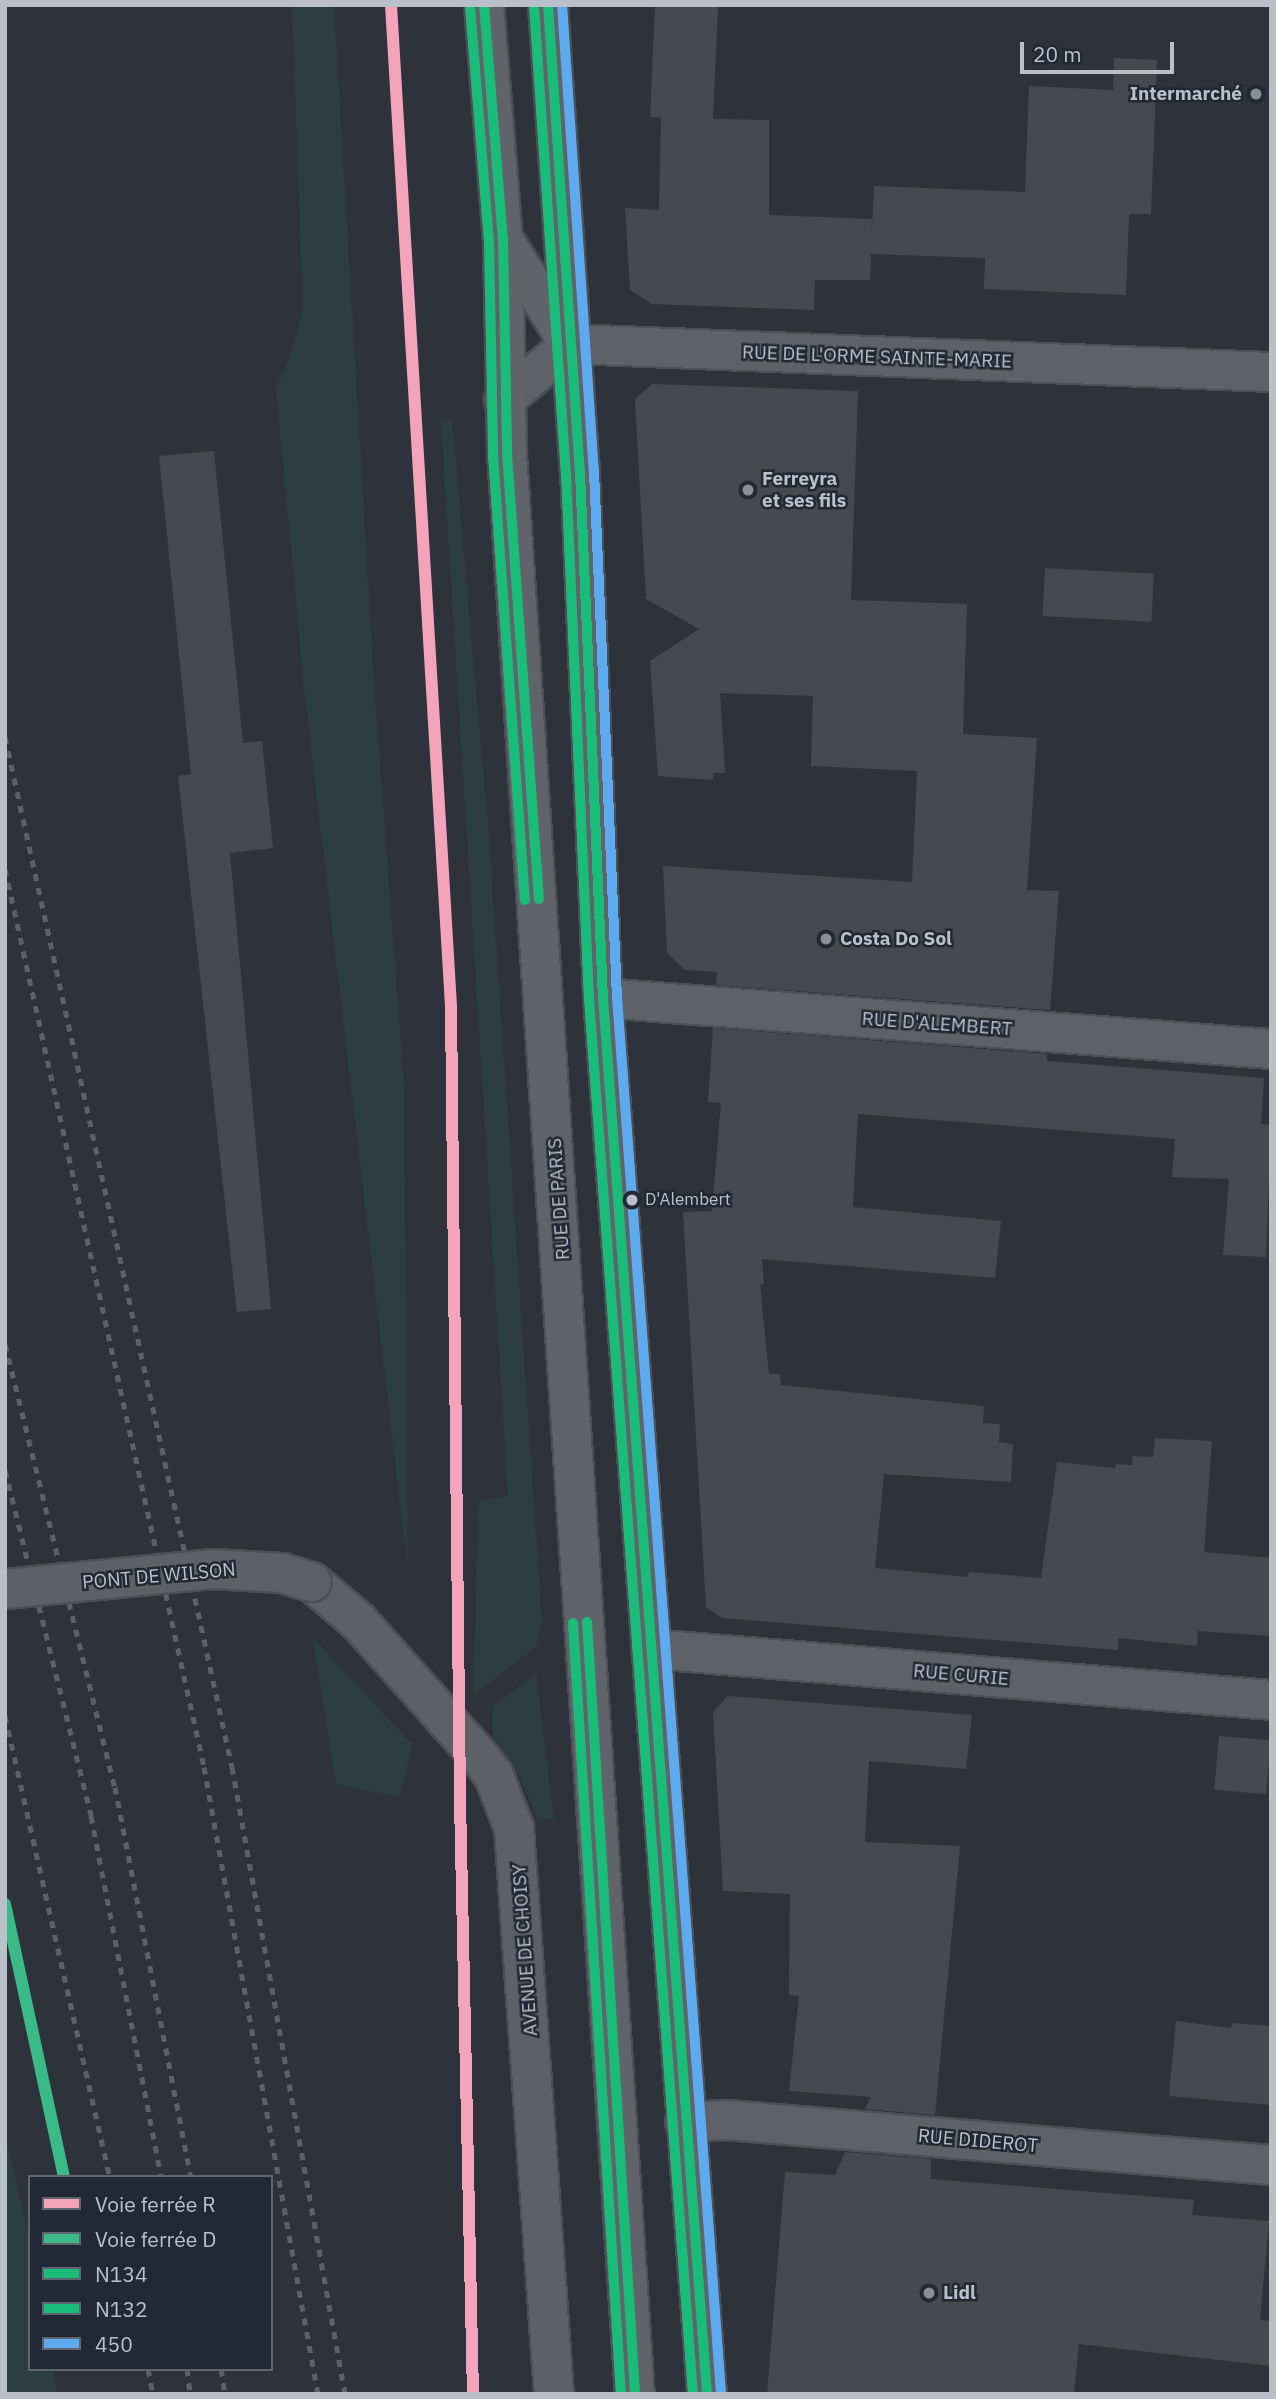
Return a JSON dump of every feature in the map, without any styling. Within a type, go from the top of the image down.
[{"type":"main road","name":"RUE DE PARIS","points":[[484,5],[503,239],[504,400],[635,2394]]},
{"type":"main road","points":[[548,5],[570,344],[603,998],[685,2122],[708,2394]]},
{"type":"main road","points":[[503,239],[570,344]]},
{"type":"main road","name":"PONT DE WILSON","points":[[5,1589],[212,1569],[282,1573],[312,1582]]},
{"type":"main road","name":"AVENUE DE CHOISY","points":[[312,1582],[358,1620],[494,1776],[514,1828],[526,1955],[554,2394]]},
{"type":"street","name":"RUE DE L'ORME SAINTE-MARIE","points":[[570,344],[1271,372]]},
{"type":"street","points":[[504,400],[570,344]]},
{"type":"street","name":"RUE D'ALEMBERT","points":[[603,998],[1271,1049]]},
{"type":"street","name":"RUE CURIE","points":[[651,1649],[1271,1700]]},
{"type":"street","name":"RUE DIDEROT","points":[[685,2122],[727,2120],[1271,2165]]},
{"type":"shaded area","points":[[292,5],[334,5],[374,683],[404,1086],[408,1570],[304,688],[276,387],[290,357],[303,309]]},
{"type":"shaded area","points":[[452,420],[488,825],[542,1623],[536,1647],[473,1695],[479,1501],[508,1496],[441,421]]},
{"type":"shaded area","points":[[313,1638],[412,1744],[400,1797],[336,1784]]},
{"type":"shaded area","points":[[536,1674],[554,1820],[538,1819],[518,1774],[493,1742],[493,1706]]},
{"type":"shaded area","points":[[5,2133],[28,2234],[28,2371],[53,2371],[57,2394],[5,2394]]},
{"type":"building","points":[[655,5],[718,5],[713,119],[769,120],[769,215],[872,219],[871,247],[874,186],[1025,192],[1029,86],[1113,90],[1114,58],[1157,60],[1151,214],[1129,214],[1126,295],[984,289],[985,258],[871,254],[870,280],[815,280],[814,310],[652,304],[630,290],[625,208],[659,210],[661,118],[650,117]]},
{"type":"building","points":[[652,384],[858,391],[851,600],[967,604],[963,734],[1037,738],[1027,890],[1059,891],[1050,1010],[716,985],[717,972],[685,970],[667,953],[663,866],[912,882],[917,771],[811,766],[813,696],[720,693],[725,773],[713,773],[713,780],[658,776],[650,661],[699,629],[646,599],[635,399]]},
{"type":"building","points":[[214,451],[243,743],[262,741],[273,848],[230,853],[271,1309],[237,1312],[178,776],[191,774],[159,456]]},
{"type":"building","points":[[1045,568],[1154,574],[1151,622],[1042,616]]},
{"type":"building","points":[[713,1028],[1047,1054],[1047,1061],[1264,1078],[1261,1124],[1271,1125],[1266,1257],[1223,1255],[1229,1179],[1172,1177],[1175,1139],[858,1114],[853,1207],[1001,1221],[995,1278],[762,1259],[764,1284],[760,1285],[769,1374],[780,1374],[781,1385],[984,1406],[983,1423],[1000,1424],[999,1442],[1013,1444],[1011,1482],[884,1474],[875,1568],[968,1577],[969,1572],[1041,1578],[1057,1462],[1115,1468],[1116,1464],[1132,1465],[1133,1456],[1153,1457],[1155,1438],[1212,1441],[1204,1552],[1271,1558],[1271,1636],[1198,1631],[1197,1646],[1119,1638],[1118,1650],[722,1618],[706,1607],[683,1212],[712,1211],[721,1103],[708,1102]]},
{"type":"building","points":[[728,1696],[972,1715],[966,1769],[869,1761],[865,1842],[960,1846],[935,2115],[865,2109],[871,2097],[789,2091],[799,1996],[789,1995],[790,1894],[723,1891],[713,1712]]},
{"type":"building","points":[[1219,1736],[1271,1741],[1266,1794],[1214,1790]]},
{"type":"building","points":[[1176,2021],[1231,2028],[1232,2023],[1271,2026],[1271,2105],[1169,2096]]},
{"type":"building","name":"Lidl","points":[[845,2152],[931,2159],[931,2179],[1194,2200],[1192,2215],[1269,2221],[1260,2320],[1271,2321],[1271,2366],[1079,2344],[1074,2394],[767,2394],[785,2172],[835,2175]]},
{"type":"railway","points":[[5,737],[232,1767],[345,2394]]},
{"type":"railway","points":[[5,869],[204,1767],[318,2394]]},
{"type":"railway","points":[[5,1344],[115,1787],[191,2175]]},
{"type":"railway","points":[[5,1470],[91,1816],[161,2175]]},
{"type":"railway","points":[[5,1716],[110,2175]]},
{"type":"railway","points":[[148,2371],[153,2394]]},
{"type":"railway","points":[[187,2371],[190,2394]]},
{"type":"railway","points":[[221,2371],[225,2394]]},
{"type":"rail line","name":"R","points":[[391,5],[451,1007],[460,1800],[473,2394]]},
{"type":"rail line","name":"D","points":[[5,1904],[64,2175]]},
{"type":"transit line","name":"N134","points":[[484,5],[503,239],[507,454],[539,899]]},
{"type":"transit line","name":"N134","points":[[548,5],[580,472],[603,998],[707,2394]]},
{"type":"transit line","name":"450","points":[[562,5],[594,471],[617,997],[721,2393]]},
{"type":"transit line","name":"N132","points":[[470,6],[489,240],[493,455],[525,900]]},
{"type":"transit line","name":"N132","points":[[534,6],[566,473],[589,999],[693,2394]]},
{"type":"transit line","name":"N134","points":[[587,1622],[635,2394]]},
{"type":"transit line","name":"N132","points":[[573,1623],[621,2394]]},
{"type":"place","name":"Intermarché","points":[[1256,94]]},
{"type":"place","name":"Ferreyra et ses fils","points":[[748,490]]},
{"type":"place","name":"Costa Do Sol","points":[[826,939]]},
{"type":"place","name":"D'Alembert","points":[[632,1200]]},
{"type":"place","name":"Lidl","points":[[929,2293]]}]
